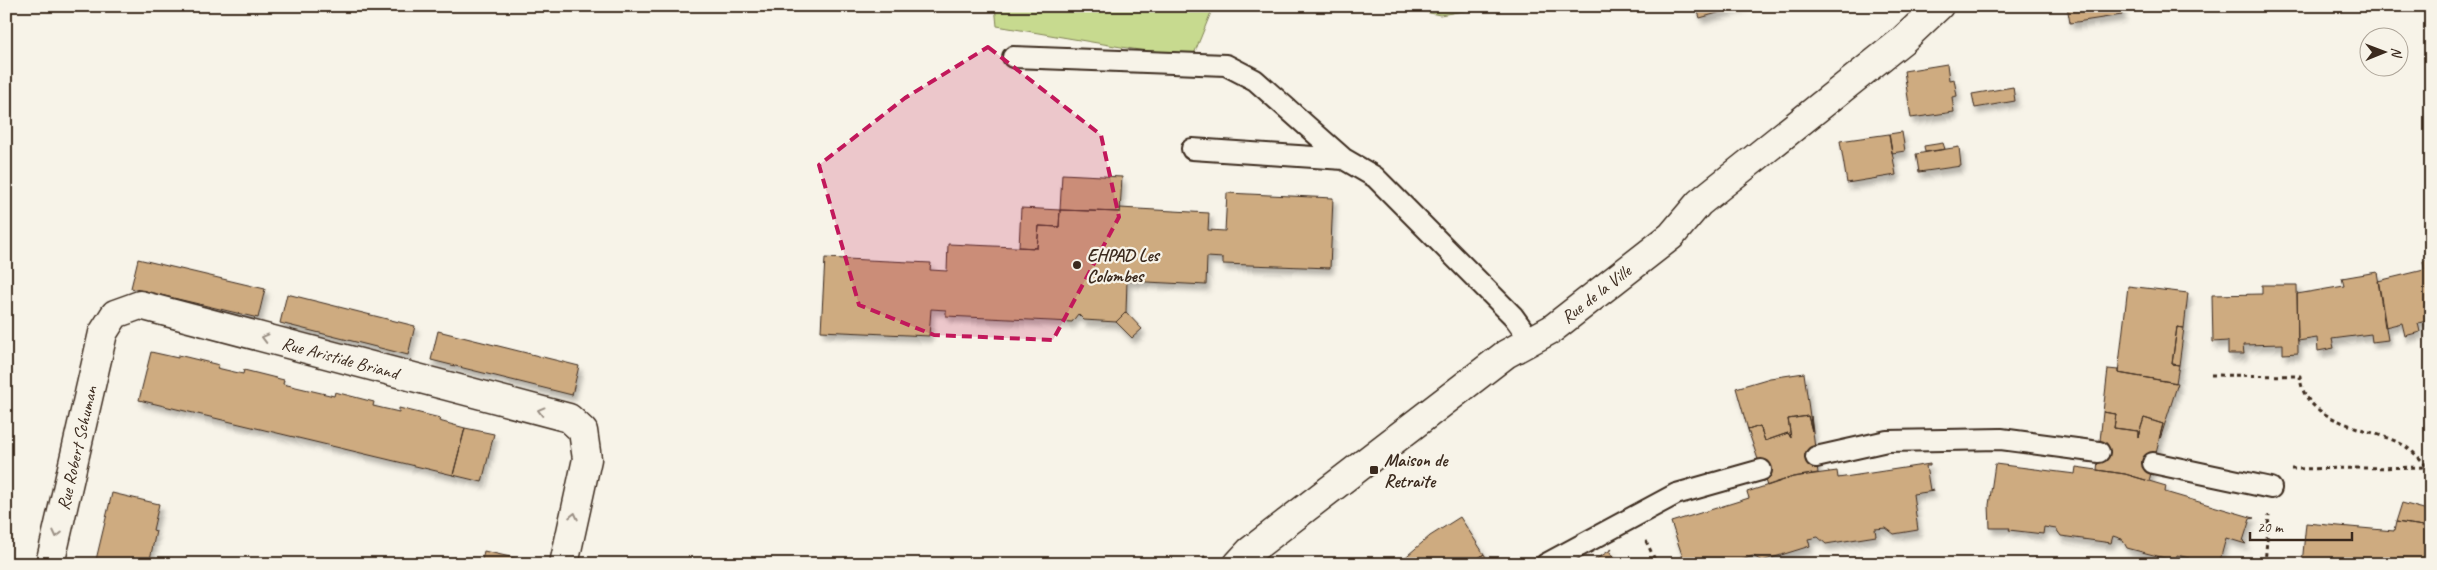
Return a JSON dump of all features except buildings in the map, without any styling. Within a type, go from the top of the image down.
[{"type":"street","name":"Rue de la Ville","points":[[1238,564],[1250,551],[1499,360],[1552,329],[1671,236],[1699,203],[1904,40],[1939,6]]},
{"type":"street","name":"Rue Aristide Briand","points":[[103,333],[115,314],[140,305],[569,418],[583,431],[587,459],[564,564]]},
{"type":"street","name":"Rue Robert Schuman","points":[[50,564],[103,333]]},
{"type":"lane","points":[[1013,57],[1226,65],[1255,80],[1344,159],[1375,176],[1513,316],[1531,341]]},
{"type":"lane","points":[[1192,149],[1344,159]]},
{"type":"lane","points":[[1816,457],[1887,441],[2001,439],[2099,452]]},
{"type":"lane","points":[[2154,464],[2271,488]]},
{"type":"lane","points":[[1546,564],[1676,494],[1761,470]]},
{"type":"path","points":[[2211,375],[2300,376],[2301,388],[2318,412],[2406,447],[2430,467]]},
{"type":"path","points":[[2265,564],[2271,488],[2283,470],[2430,467]]},
{"type":"highlighted area","points":[[988,47],[1101,135],[1119,217],[1053,340],[934,335],[859,305],[819,165],[905,98]]},
{"type":"green space","points":[[995,6],[1281,6],[1212,10],[1192,59],[997,26]]},
{"type":"green space","points":[[1394,6],[1493,6],[1440,15]]},
{"type":"place","name":"EHPAD Les Colombes","points":[[1077,265]]},
{"type":"place","name":"Maison de Retraite","points":[[1374,470]]}]
